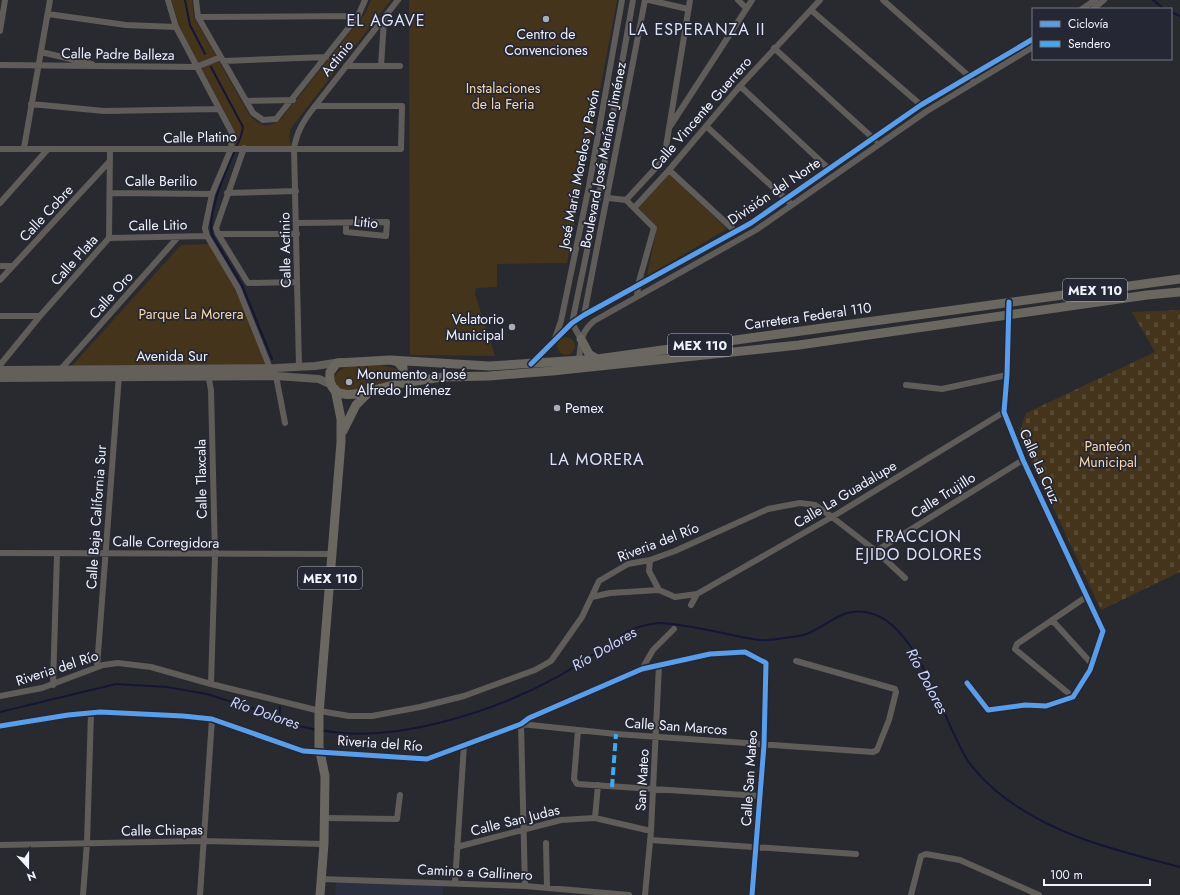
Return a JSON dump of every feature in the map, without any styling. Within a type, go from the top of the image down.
[{"type":"main road","name":"Carretera Federal 110","points":[[390,360],[489,366],[597,359],[1180,279]]},
{"type":"main road","name":"Carretera Federal 110","points":[[396,384],[443,377],[489,376],[799,345],[1147,295],[1180,292]]},
{"type":"main road","points":[[581,339],[589,354],[597,359]]},
{"type":"main road","points":[[390,360],[398,362],[403,368],[403,378],[396,384]]},
{"type":"main road","name":"MEX 110","points":[[320,895],[320,878],[324,844],[326,776],[319,749],[320,712],[341,442],[341,412],[330,372],[338,363],[344,361],[390,360]]},
{"type":"main road","points":[[489,376],[501,372],[571,366],[579,360]]},
{"type":"main road","name":"Avenida Sur","points":[[208,373],[299,367],[344,361]]},
{"type":"main road","points":[[285,367],[285,376]]},
{"type":"main road","name":"Avenida Sur","points":[[0,370],[61,370],[119,373]]},
{"type":"main road","name":"Avenida Sur","points":[[0,378],[119,373],[208,373],[319,379],[333,387]]},
{"type":"main road","name":"MEX 110","points":[[333,387],[341,394],[347,395],[396,384]]},
{"type":"main road","name":"MEX 110","points":[[341,442],[347,421],[356,405],[370,391]]},
{"type":"street","points":[[0,31],[0,23],[5,0]]},
{"type":"street","points":[[24,148],[50,0]]},
{"type":"street","points":[[168,0],[176,27],[232,133],[232,149],[212,194],[205,228],[207,236],[238,288],[270,368]]},
{"type":"street","points":[[196,0],[198,17],[253,113],[263,120],[276,119],[293,100],[358,16],[366,0]]},
{"type":"street","name":"Actinio","points":[[297,134],[302,122],[384,20],[398,0]]},
{"type":"street","name":"José María Morelos y Pavón","points":[[554,341],[561,321],[589,186],[622,0]]},
{"type":"street","name":"José María Morelos y Pavón","points":[[572,323],[600,188],[633,0]]},
{"type":"street","name":"Boulevard José Maríano Jiménez","points":[[584,315],[608,198],[645,0]]},
{"type":"street","points":[[649,0],[688,9]]},
{"type":"street","points":[[626,200],[664,159],[690,0]]},
{"type":"street","points":[[738,0],[746,8]]},
{"type":"street","points":[[669,128],[752,0]]},
{"type":"street","name":"Calle Vincente Guerrero","points":[[634,208],[669,170],[740,86],[820,0]]},
{"type":"street","points":[[883,0],[974,82]]},
{"type":"street","points":[[1083,8],[1095,0]]},
{"type":"street","points":[[1094,8],[1104,0]]},
{"type":"street","points":[[812,10],[922,105]]},
{"type":"street","points":[[48,14],[126,25],[176,27]]},
{"type":"street","points":[[198,17],[358,16]]},
{"type":"street","points":[[381,66],[384,20]]},
{"type":"street","name":"División del Norte","points":[[531,364],[572,323],[584,315],[736,232],[922,105],[1032,40]]},
{"type":"street","points":[[774,48],[879,143]]},
{"type":"street","name":"División del Norte","points":[[579,360],[581,339],[585,329],[594,321],[756,230],[879,143],[974,82],[1032,48]]},
{"type":"street","points":[[41,52],[104,66]]},
{"type":"street","points":[[196,67],[222,59],[326,57]]},
{"type":"street","name":"Calle Padre Balleza","points":[[0,65],[196,67]]},
{"type":"street","points":[[346,66],[400,66]]},
{"type":"street","points":[[740,86],[828,169]]},
{"type":"street","points":[[246,101],[293,100]]},
{"type":"street","points":[[31,104],[104,111],[218,109]]},
{"type":"street","name":"Calle Platino","points":[[0,149],[401,149],[402,106],[315,106]]},
{"type":"street","points":[[706,126],[792,205]]},
{"type":"street","name":"Calle Actinio","points":[[297,134],[294,148],[299,367]]},
{"type":"street","points":[[0,203],[48,149]]},
{"type":"street","points":[[242,149],[216,228],[218,234],[248,283],[297,282]]},
{"type":"street","name":"Calle Plata","points":[[0,365],[40,316],[109,238],[110,150]]},
{"type":"street","name":"Calle Cobre","points":[[0,280],[109,162]]},
{"type":"street","points":[[669,170],[736,232]]},
{"type":"street","points":[[227,193],[296,190]]},
{"type":"street","name":"Calle Berilio","points":[[110,193],[212,194]]},
{"type":"street","points":[[608,198],[626,200],[654,228],[638,285],[637,296]]},
{"type":"street","name":"Litio","points":[[296,223],[346,222],[387,222],[386,236],[346,232],[346,222]]},
{"type":"street","points":[[218,234],[296,234]]},
{"type":"street","name":"Calle Litio","points":[[109,238],[207,236]]},
{"type":"street","name":"Calle Oro","points":[[61,370],[178,237]]},
{"type":"street","points":[[0,266],[12,266]]},
{"type":"street","name":"Calle La Cruz","points":[[1009,302],[1010,315],[1004,412],[1023,460],[1103,631],[1092,664]]},
{"type":"street","points":[[0,316],[40,316]]},
{"type":"street","points":[[572,323],[581,339]]},
{"type":"street","name":"Calle Baja California Sur","points":[[97,667],[119,373]]},
{"type":"street","name":"Calle Tlaxcala","points":[[208,373],[211,390],[214,555],[211,684]]},
{"type":"street","points":[[906,385],[942,389],[1007,375]]},
{"type":"street","points":[[276,376],[285,423]]},
{"type":"street","name":"Calle La Guadalupe","points":[[697,594],[832,517],[1004,412]]},
{"type":"street","name":"Calle Trujillo","points":[[876,551],[1023,460]]},
{"type":"street","name":"Riveria del Río","points":[[0,696],[24,693],[53,684],[97,667],[118,663],[151,667],[320,712],[349,716],[372,716],[464,696],[534,670],[551,661],[582,617],[599,581],[628,564],[650,560],[675,551],[768,509],[800,503],[815,505],[832,517],[876,551],[905,578]]},
{"type":"street","name":"Calle Corregidora","points":[[0,554],[332,554]]},
{"type":"street","points":[[53,684],[57,554]]},
{"type":"street","points":[[650,560],[649,571],[659,590]]},
{"type":"street","points":[[592,597],[610,592],[659,590],[675,597],[697,594]]},
{"type":"street","points":[[691,605],[697,594]]},
{"type":"street","points":[[1073,697],[1015,649],[1017,644],[1086,597]]},
{"type":"street","points":[[966,684],[988,710],[1025,705],[1046,706],[1073,697],[1092,664],[1052,620]]},
{"type":"street","points":[[642,669],[653,650],[674,629]]},
{"type":"street","name":"Riveria del Río","points":[[0,726],[90,713],[132,713],[212,719],[303,751],[319,749],[427,759],[521,724],[529,718],[642,669],[710,654],[744,652],[766,663]]},
{"type":"street","name":"Calle San Marcos","points":[[521,724],[656,737],[764,745],[873,752],[877,750],[888,720],[896,692],[895,689],[796,661]]},
{"type":"street","name":"Calle San Mateo","points":[[752,895],[764,745],[766,663]]},
{"type":"street","name":"San Mateo","points":[[645,895],[651,831],[660,665]]},
{"type":"street","points":[[83,895],[90,713]]},
{"type":"street","points":[[200,895],[212,719]]},
{"type":"street","points":[[521,724],[525,829],[525,886]]},
{"type":"street","points":[[578,730],[574,779],[578,784],[760,796]]},
{"type":"street","points":[[455,883],[456,847],[464,745]]},
{"type":"street","points":[[595,818],[598,786]]},
{"type":"street","points":[[325,818],[397,819],[400,795]]},
{"type":"street","name":"Calle San Judas","points":[[456,847],[561,820],[595,818],[651,831]]},
{"type":"street","points":[[650,840],[856,854]]},
{"type":"street","name":"Calle Chiapas","points":[[0,845],[204,841],[324,844]]},
{"type":"street","points":[[546,843],[547,888]]},
{"type":"street","points":[[911,895],[921,856],[926,854],[960,860],[1039,895]]},
{"type":"street","name":"Camino a Gallinero","points":[[320,878],[525,886],[629,895]]},
{"type":"shaded area","points":[[336,881],[443,886],[443,895],[335,895]]},
{"type":"green space","points":[[172,0],[192,0],[194,17],[250,116],[261,124],[269,125],[281,119],[366,12],[371,0],[391,0],[291,128],[289,137],[291,146],[234,146],[235,132],[179,26]]},
{"type":"green space","name":"Instalaciones de la Feria","points":[[409,0],[617,0],[567,263],[497,264],[497,287],[476,288],[475,294],[495,356],[410,355]]},
{"type":"green space","points":[[669,174],[727,229],[647,276],[657,227],[638,207]]},
{"type":"green space","name":"Parque La Morera","points":[[212,244],[238,288],[270,368],[69,369],[181,245]]},
{"type":"green space","name":"Panteón Municipal","points":[[1180,310],[1180,572],[1101,610],[1019,434],[1026,413],[1155,352],[1132,312]]},
{"type":"green space","points":[[566,337],[572,340],[575,346],[572,352],[566,355],[560,352],[557,346],[560,340]]},
{"type":"green space","points":[[381,365],[400,370],[400,380],[354,394],[342,392],[333,382],[340,370],[346,367]]},
{"type":"waterway","points":[[185,0],[190,25],[205,54]]},
{"type":"waterway","points":[[1153,0],[1163,8]]},
{"type":"waterway","points":[[1172,12],[1180,16]]},
{"type":"waterway","points":[[211,67],[243,127],[241,136],[220,185],[211,224],[212,235],[242,285],[272,359]]},
{"type":"waterway","name":"Río Dolores","points":[[321,730],[349,733],[380,733],[411,729],[443,722],[475,712],[534,689],[559,676],[629,631],[651,624],[669,624],[704,629],[751,639],[769,640],[806,634],[844,614],[860,611],[870,613],[888,621],[903,636],[916,655],[928,677],[958,744],[968,761],[995,790],[1016,806],[1037,819],[1060,830],[1107,847],[1180,867]]},
{"type":"waterway","name":"Río Dolores","points":[[0,712],[116,684],[167,687],[207,694],[254,709],[286,723],[317,730]]},
{"type":"waterway","points":[[280,707],[280,721]]},
{"type":"marked path","points":[[612,787],[616,734]]},
{"type":"cycle path","points":[[531,364],[572,323],[584,315],[751,223],[921,105],[1032,40]]},
{"type":"cycle path","points":[[967,683],[988,710],[1025,705],[1046,706],[1073,697],[1090,670],[1103,631],[1023,460],[1004,412],[1007,375],[1009,302]]},
{"type":"cycle path","points":[[0,726],[68,715],[100,712],[183,716],[212,719],[303,751],[427,759],[521,724],[529,718],[642,669],[710,654],[745,652],[766,663],[764,745],[752,895]]},
{"type":"place","name":"Centro de Convenciones","points":[[546,19]]},
{"type":"place","name":"Velatorio Municipal","points":[[512,327]]},
{"type":"place","name":"Monumento a José Alfredo Jiménez","points":[[349,382]]},
{"type":"place","name":"Pemex","points":[[557,408]]},
{"type":"district","name":"EL AGAVE","points":[[386,20]]},
{"type":"district","name":"LA ESPERANZA II","points":[[697,29]]},
{"type":"district","name":"LA MORERA","points":[[597,459]]},
{"type":"district","name":"FRACCION EJIDO DOLORES","points":[[919,545]]}]
